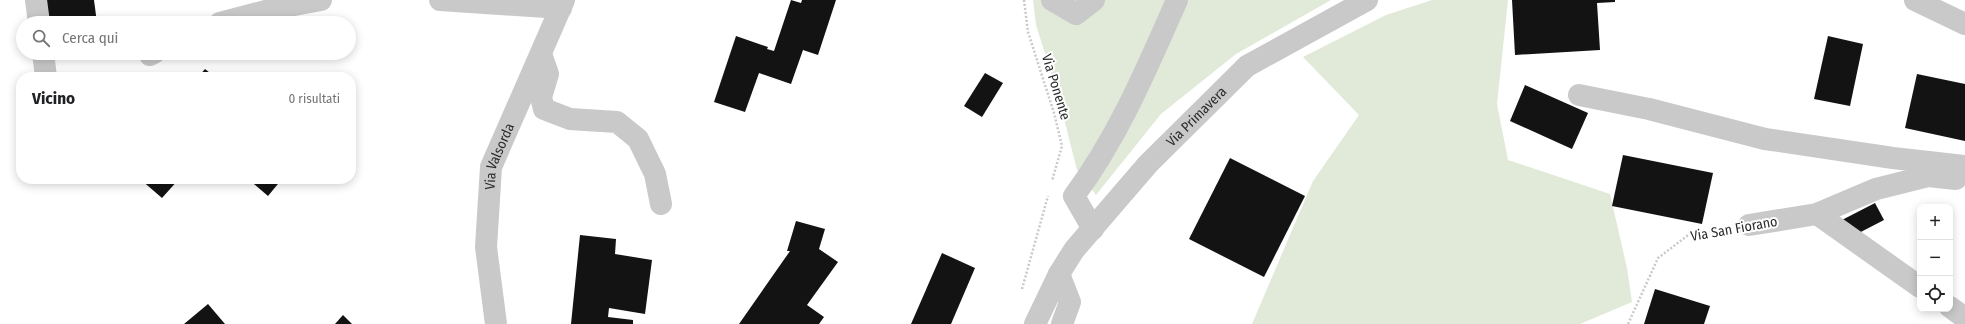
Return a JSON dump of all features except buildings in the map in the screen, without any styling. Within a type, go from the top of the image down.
[{"type":"street","points":[[36,0],[38,16]]},
{"type":"street","points":[[246,16],[273,9],[321,0]]},
{"type":"street","points":[[440,0],[562,4]]},
{"type":"street","points":[[1052,0],[1076,14],[1094,0]]},
{"type":"street","points":[[1093,229],[1074,196],[1085,181],[1133,99],[1177,0]]},
{"type":"street","name":"Via Primavera","points":[[1035,324],[1074,250],[1148,164],[1247,66],[1367,0]]},
{"type":"street","points":[[1915,0],[1965,24]]},
{"type":"street","name":"Via Valsorda","points":[[496,324],[486,247],[491,167],[562,4]]},
{"type":"street","points":[[541,54],[548,74],[542,97],[544,109],[570,119],[617,122],[638,139],[655,174],[661,204]]},
{"type":"street","points":[[44,60],[45,72]]},
{"type":"street","points":[[1579,95],[1649,109],[1765,139],[1893,158],[1965,166]]},
{"type":"street","name":"Via San Fiorano","points":[[1749,225],[1817,214],[1876,190],[1928,176],[1965,180]]},
{"type":"street","points":[[1817,214],[1917,284]]},
{"type":"street","points":[[1060,274],[1070,302],[1062,324]]},
{"type":"street","points":[[1953,309],[1965,318]]},
{"type":"path","name":"Via Ponente","points":[[1024,0],[1028,32],[1054,113],[1062,146],[1052,180]]},
{"type":"path","points":[[1029,263],[1045,205]]},
{"type":"path","name":"Via San Fiorano","points":[[1628,324],[1658,258],[1687,236],[1749,225]]},
{"type":"green space","points":[[1033,0],[1331,0],[1236,54],[1161,114],[1096,195],[1077,170],[1058,95],[1036,25]]},
{"type":"green space","points":[[1432,0],[1508,0],[1497,104],[1508,160],[1610,194],[1627,268],[1632,302],[1580,324],[1252,324],[1313,181],[1359,115],[1303,57],[1386,15]]}]
